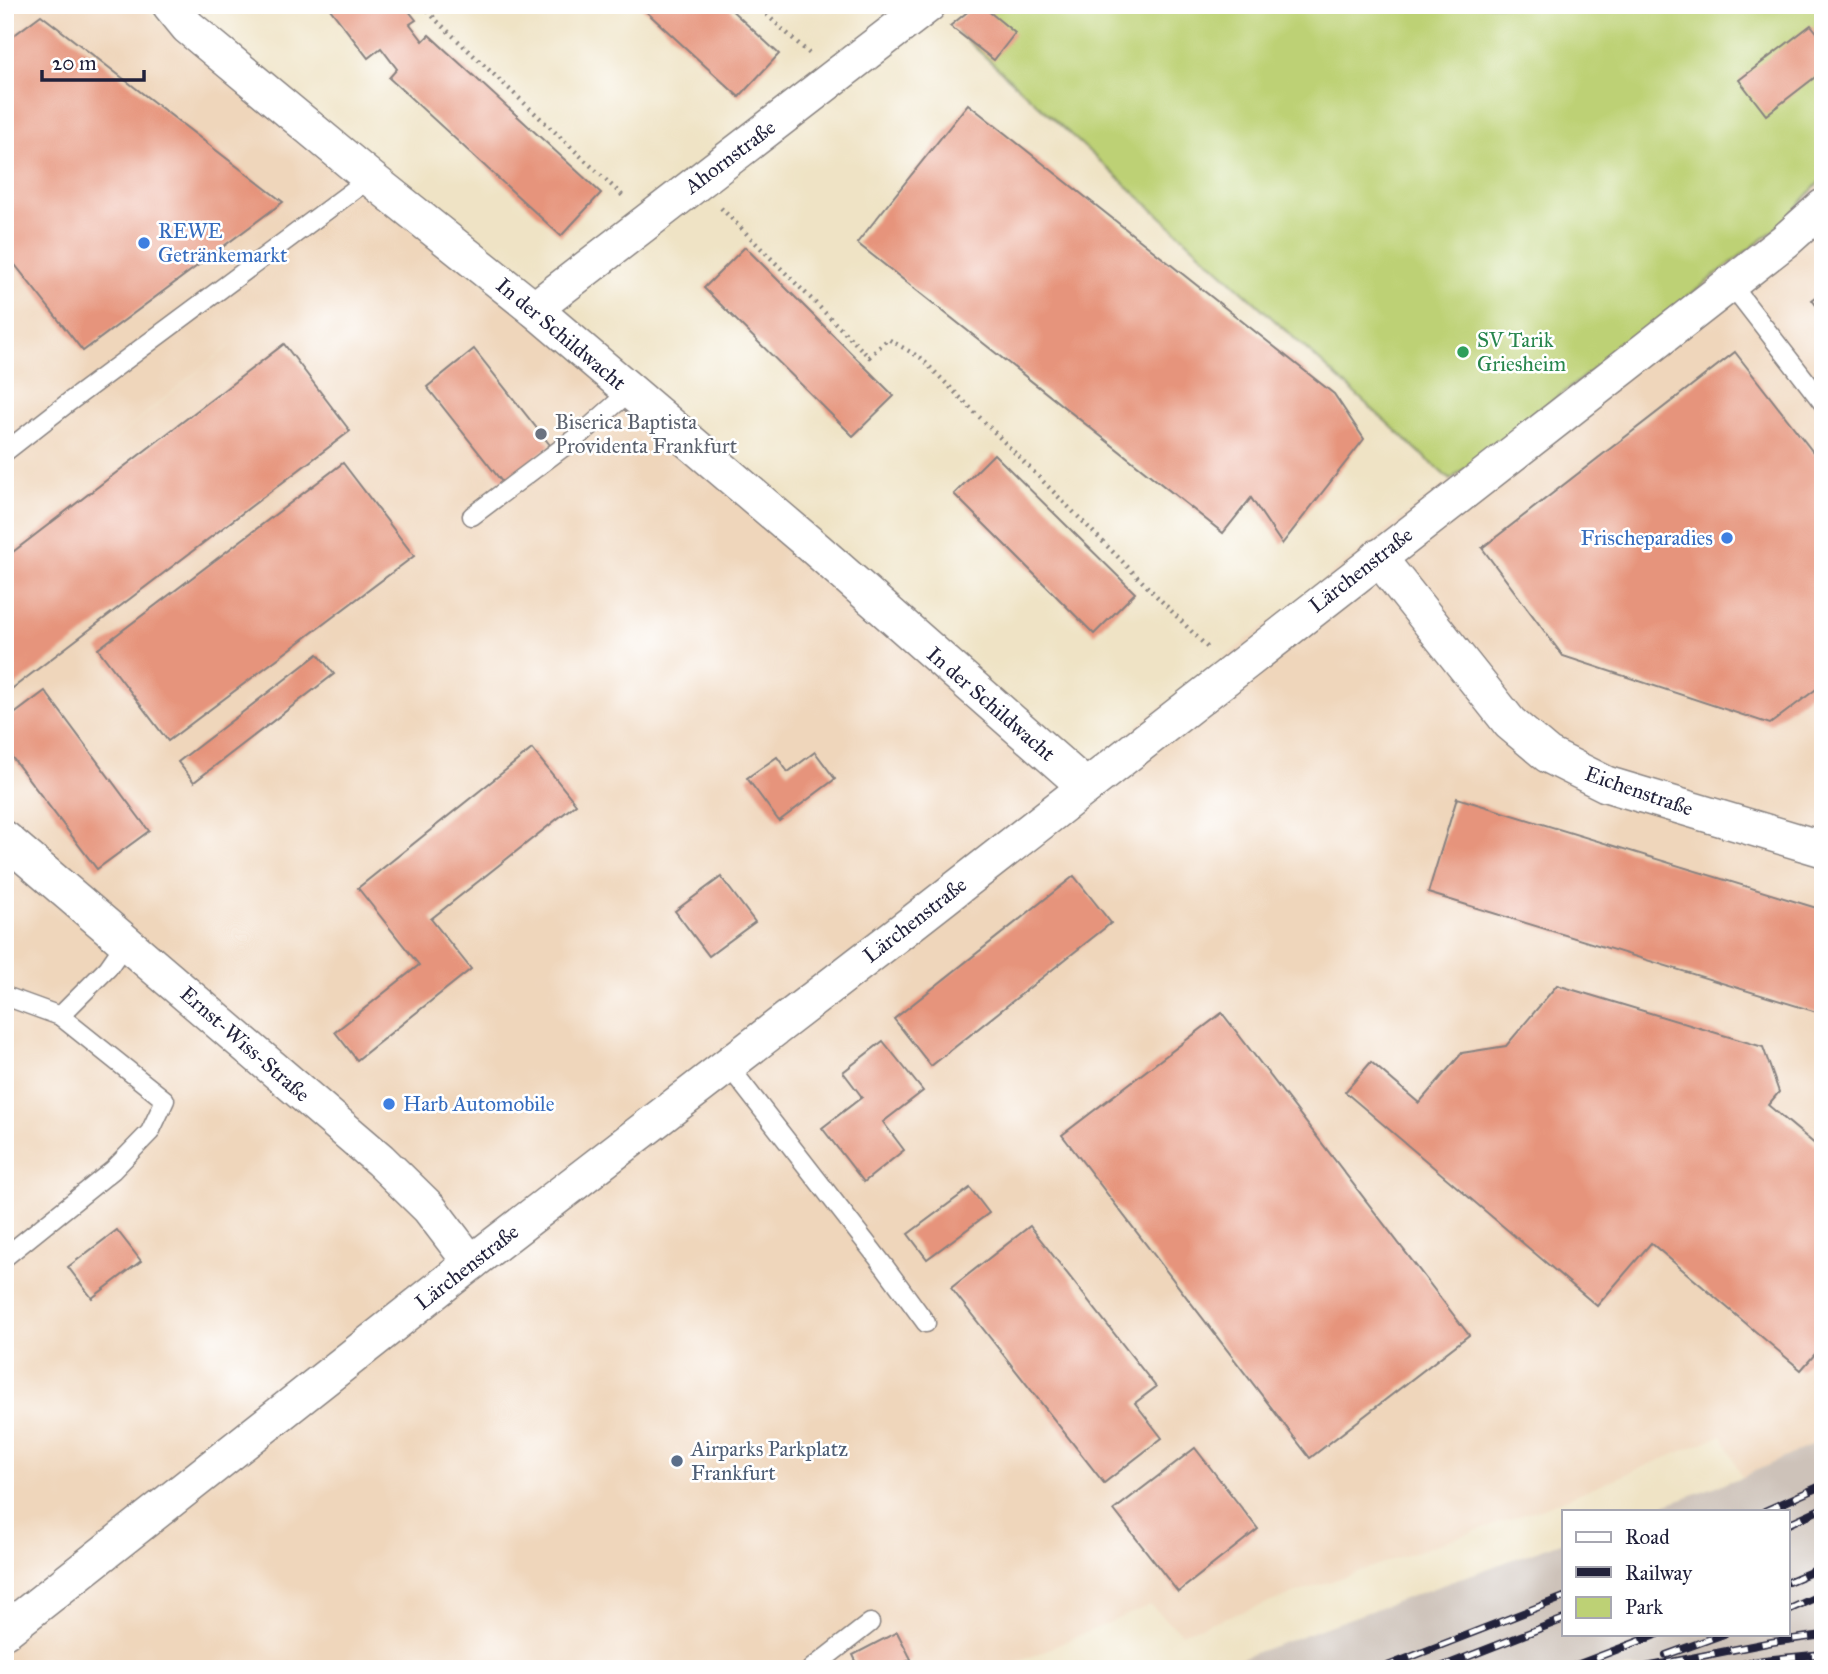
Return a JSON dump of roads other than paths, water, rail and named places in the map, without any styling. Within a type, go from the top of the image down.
[{"type":"street","name":"In der Schildwacht","points":[[145,5],[179,16],[370,178],[534,309],[817,551],[1086,788]]},
{"type":"street","name":"Ahornstraße","points":[[534,309],[928,5]]},
{"type":"street","name":"Lärchenstraße","points":[[5,1631],[727,1064],[1086,788],[1785,241],[1823,207]]},
{"type":"street","name":"Eichenstraße","points":[[1378,557],[1510,723],[1548,755],[1606,784],[1823,849]]},
{"type":"street","name":"Ernst-Wiss-Straße","points":[[5,839],[380,1160],[429,1209],[471,1264]]},
{"type":"lane","points":[[5,452],[370,178]]},
{"type":"lane","points":[[1730,283],[1823,403]]},
{"type":"lane","points":[[472,516],[586,430],[629,392]]},
{"type":"lane","points":[[60,1016],[108,968],[126,942]]},
{"type":"lane","points":[[5,996],[60,1016],[165,1100],[150,1132],[113,1170],[5,1257]]},
{"type":"lane","points":[[727,1064],[926,1323]]},
{"type":"lane","points":[[811,1669],[870,1623]]},
{"type":"railway","points":[[1767,1510],[1823,1485]]},
{"type":"railway","points":[[1790,1523],[1823,1508]]},
{"type":"railway","points":[[1790,1581],[1823,1567]]},
{"type":"railway","points":[[1790,1609],[1823,1594]]},
{"type":"railway","points":[[1380,1669],[1562,1598]]},
{"type":"railway","points":[[1436,1669],[1562,1620]]},
{"type":"railway","points":[[1636,1669],[1772,1642],[1823,1635]]},
{"type":"railway","points":[[1566,1669],[1653,1636]]},
{"type":"railway","points":[[1666,1655],[1718,1636]]},
{"type":"railway","points":[[1717,1669],[1764,1660],[1823,1654]]},
{"type":"place","name":"REWE Getränkemarkt","points":[[144,243]]},
{"type":"place","name":"SV Tarik Griesheim","points":[[1463,352]]},
{"type":"place","name":"Biserica Baptista Providenta Frankfurt","points":[[541,434]]},
{"type":"place","name":"Frischeparadies","points":[[1727,538]]},
{"type":"place","name":"Harb Automobile","points":[[389,1104]]},
{"type":"place","name":"Airparks Parkplatz Frankfurt","points":[[677,1461]]}]
